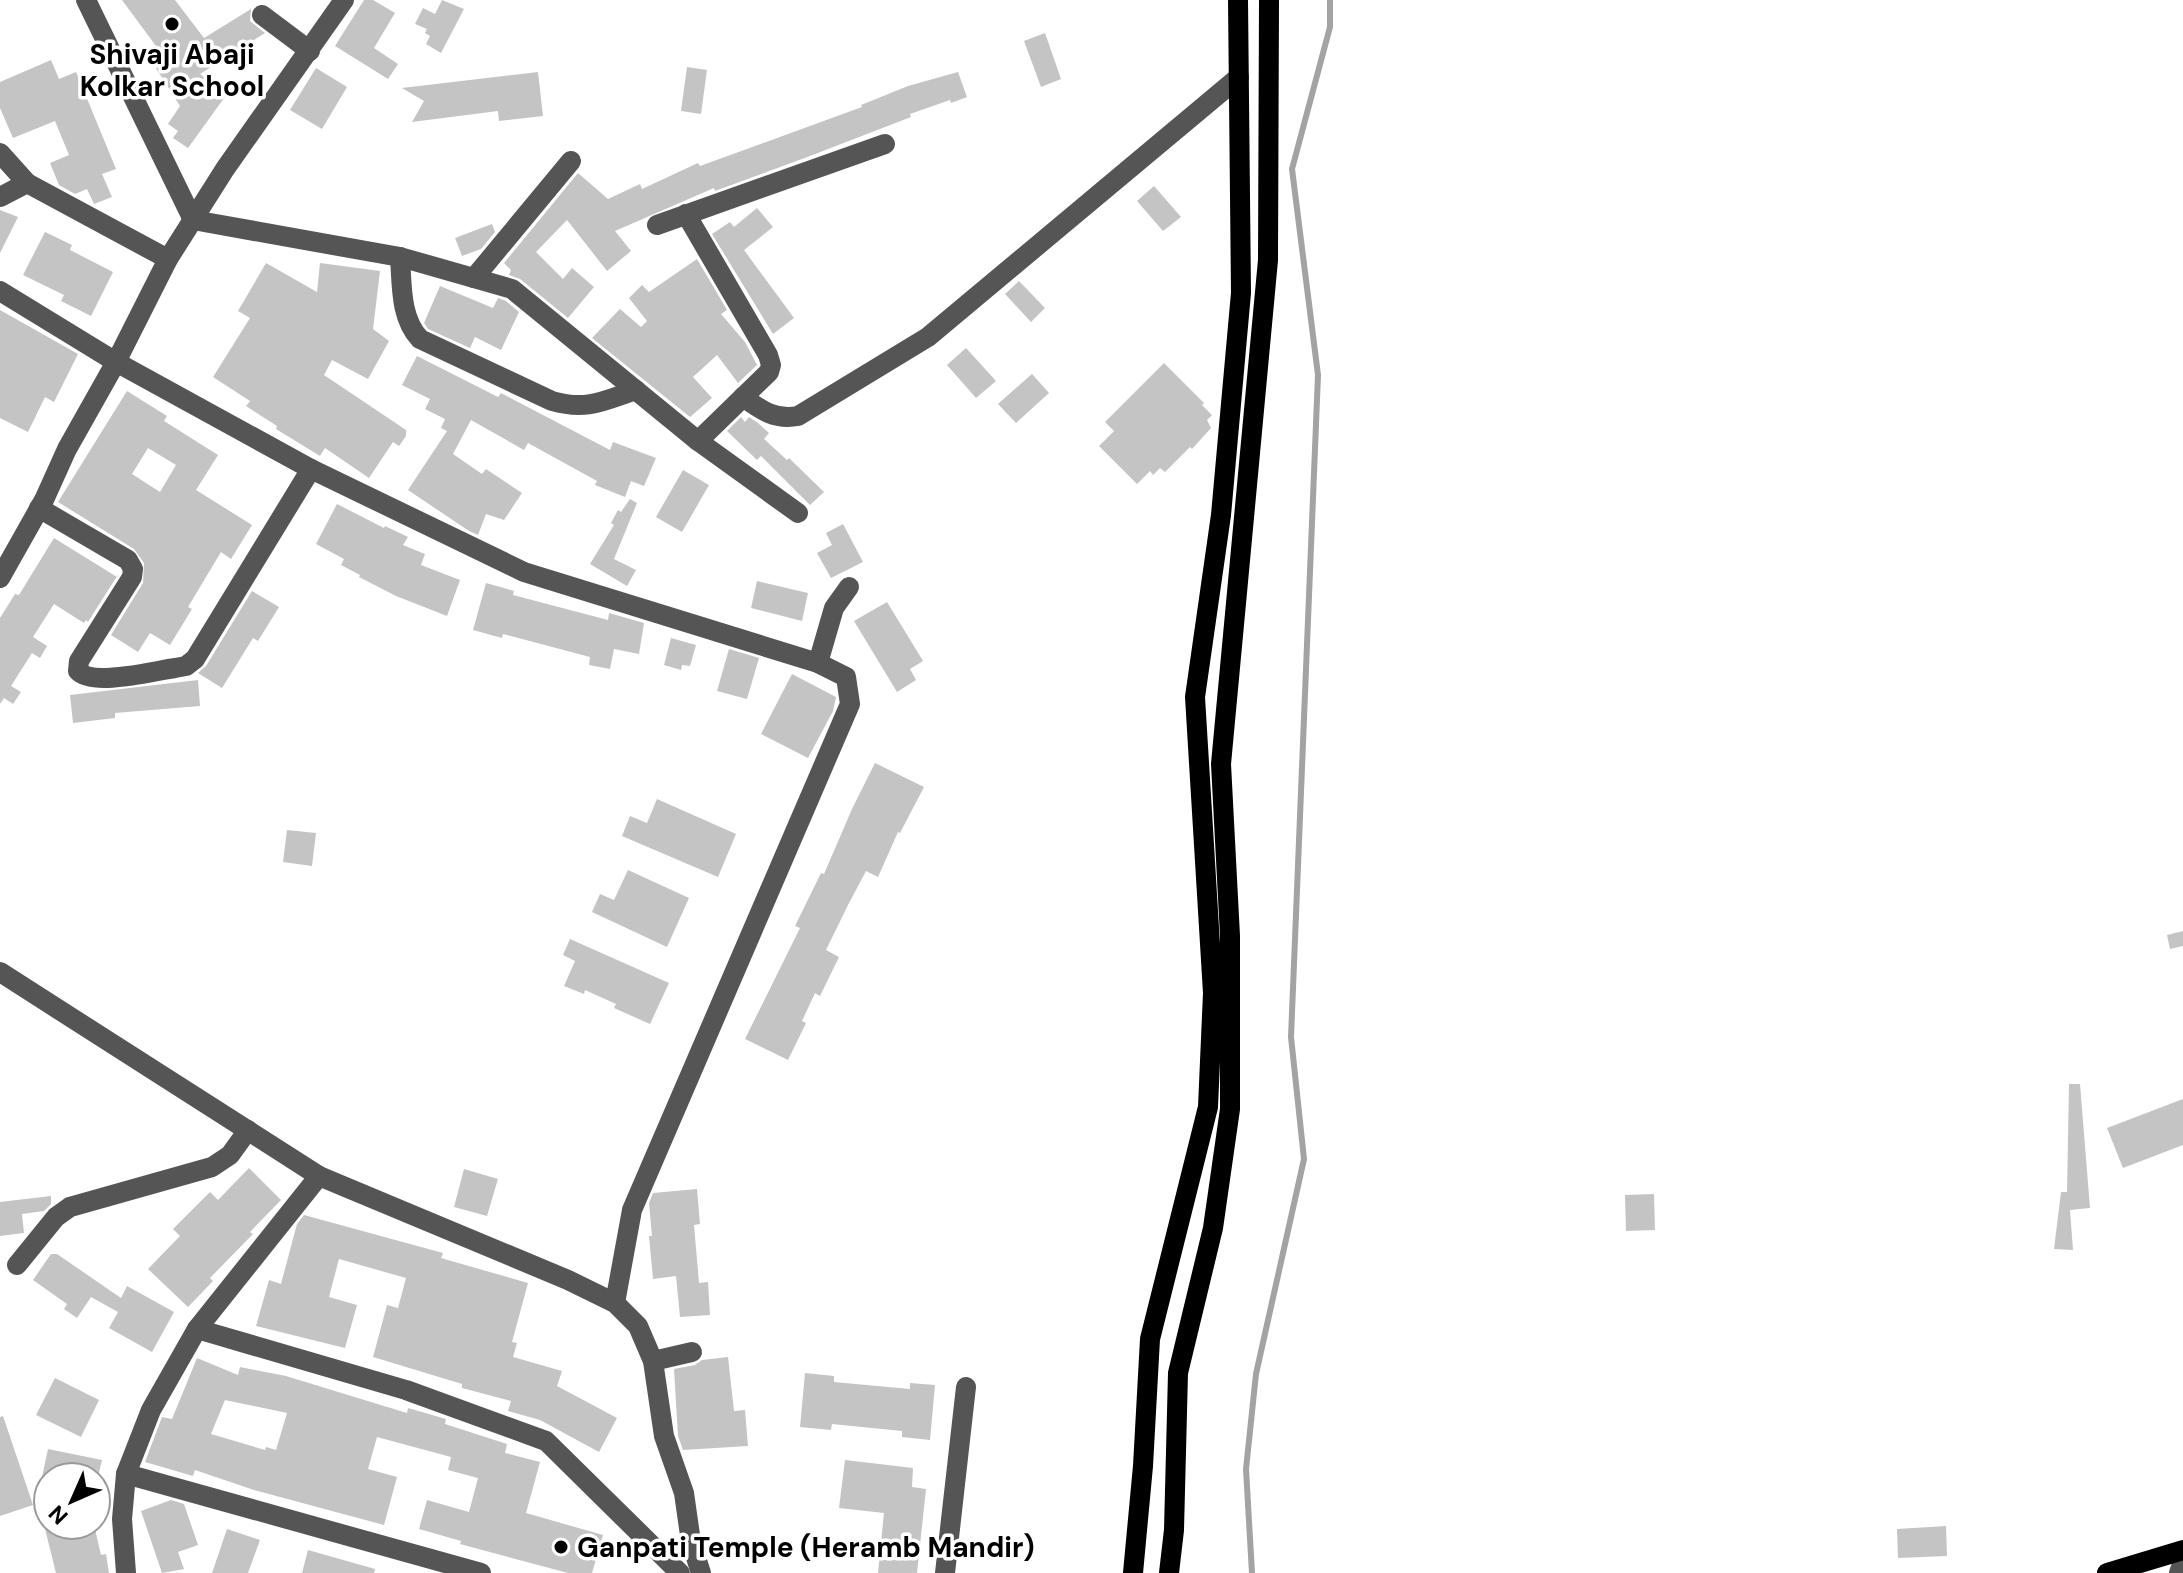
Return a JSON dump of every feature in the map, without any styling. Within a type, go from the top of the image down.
[{"type":"main road","points":[[1133,1573],[1150,1339],[1208,1107],[1213,993],[1195,697],[1221,515],[1241,293],[1238,0]]},
{"type":"main road","points":[[1169,1573],[1174,1530],[1178,1373],[1213,1228],[1230,1109],[1230,936],[1221,764],[1268,260],[1269,0]]},
{"type":"main road","points":[[2107,1573],[2183,1550]]},
{"type":"street","points":[[86,0],[193,220]]},
{"type":"street","points":[[0,578],[168,259],[225,169],[344,0]]},
{"type":"street","points":[[262,15],[310,51]]},
{"type":"street","points":[[743,397],[763,412],[781,419],[798,416],[928,337],[1239,77]]},
{"type":"street","points":[[657,225],[885,144]]},
{"type":"street","points":[[0,153],[27,183],[168,259]]},
{"type":"street","points":[[474,278],[571,161]]},
{"type":"street","points":[[0,197],[27,183]]},
{"type":"street","points":[[686,214],[771,365],[769,372],[698,441]]},
{"type":"street","points":[[193,220],[400,257],[512,289],[698,441],[798,513]]},
{"type":"street","points":[[400,257],[405,316],[420,339],[552,401],[569,406],[585,407],[636,390]]},
{"type":"street","points":[[0,291],[116,362],[311,469],[524,572],[818,663],[846,677],[850,704],[632,1210],[615,1303]]},
{"type":"street","points":[[39,508],[128,560],[133,569],[132,577],[79,661],[78,671],[84,677],[97,679],[175,668],[186,666],[195,659],[311,469]]},
{"type":"street","points":[[818,663],[834,608],[849,587]]},
{"type":"street","points":[[0,972],[319,1176],[568,1280],[615,1303],[638,1326],[653,1361],[664,1436],[684,1493],[691,1542],[701,1573]]},
{"type":"street","points":[[17,1265],[56,1217],[70,1207],[212,1167],[230,1155],[248,1130]]},
{"type":"street","points":[[126,1573],[122,1519],[126,1474],[151,1410],[197,1329],[319,1176]]},
{"type":"street","points":[[197,1329],[406,1390],[546,1441],[680,1573]]},
{"type":"street","points":[[653,1361],[692,1352]]},
{"type":"street","points":[[945,1573],[966,1387]]},
{"type":"street","points":[[126,1474],[481,1573]]},
{"type":"street","points":[[2179,1573],[2183,1562]]},
{"type":"building","points":[[122,0],[175,0],[204,38],[251,9],[250,21],[265,33],[200,74],[227,94],[188,148],[173,138],[178,131],[168,124],[180,106],[156,68],[167,61]]},
{"type":"building","points":[[364,0],[373,0],[395,13],[374,48],[398,64],[388,79],[335,46]]},
{"type":"building","points":[[442,0],[464,9],[441,53],[426,44],[430,36],[425,33],[427,29],[415,24],[423,8],[435,14]]},
{"type":"building","points":[[1045,33],[1061,79],[1041,87],[1024,41]]},
{"type":"building","points":[[51,60],[59,79],[76,72],[116,169],[102,174],[112,197],[94,204],[87,189],[75,194],[59,185],[50,163],[69,155],[55,121],[13,138],[0,108],[0,82]]},
{"type":"building","points":[[687,67],[707,70],[701,114],[681,111]]},
{"type":"building","points":[[316,68],[347,87],[322,129],[290,110]]},
{"type":"building","points":[[538,72],[543,116],[499,121],[498,111],[412,122],[424,101],[402,88]]},
{"type":"building","points":[[958,72],[967,97],[910,114],[911,117],[810,156],[715,191],[714,188],[615,231],[631,251],[607,271],[567,220],[536,252],[563,279],[572,268],[594,287],[568,318],[520,279],[509,275],[511,270],[504,263],[578,173],[608,199],[640,184],[642,189],[698,163],[700,166],[862,107],[908,86]]},
{"type":"building","points":[[1154,186],[1181,217],[1163,231],[1137,201]]},
{"type":"building","points":[[757,208],[773,227],[744,250],[794,318],[773,334],[712,234],[730,222],[734,227]]},
{"type":"building","points":[[0,210],[18,217],[0,253]]},
{"type":"building","points":[[492,224],[495,232],[481,249],[462,256],[455,238]]},
{"type":"building","points":[[45,232],[72,245],[70,250],[113,272],[91,316],[61,301],[64,295],[23,275]]},
{"type":"building","points":[[697,259],[727,310],[721,314],[745,342],[757,365],[738,383],[717,355],[693,377],[712,398],[690,417],[592,338],[620,309],[641,327],[647,321],[629,298],[642,285],[649,292]]},
{"type":"building","points":[[266,263],[317,292],[320,263],[380,271],[373,329],[389,341],[368,379],[332,360],[324,375],[406,430],[406,436],[399,446],[393,442],[369,478],[325,448],[320,456],[276,429],[277,426],[246,406],[250,401],[213,377],[250,318],[238,311]]},
{"type":"building","points":[[1019,281],[1045,308],[1031,322],[1005,294]]},
{"type":"building","points":[[440,286],[493,308],[498,298],[519,312],[501,350],[475,337],[470,348],[428,329],[424,323]]},
{"type":"building","points":[[0,310],[78,354],[54,402],[45,397],[28,432],[0,418]]},
{"type":"building","points":[[966,348],[996,381],[976,398],[947,365]]},
{"type":"building","points":[[417,356],[498,397],[501,393],[610,450],[613,442],[656,458],[644,486],[631,481],[625,497],[595,485],[597,481],[528,443],[524,450],[471,420],[453,454],[482,474],[486,469],[522,493],[504,520],[486,514],[478,535],[469,531],[408,490],[447,431],[441,428],[445,419],[425,409],[430,399],[402,385]]},
{"type":"building","points":[[1164,363],[1204,403],[1202,405],[1212,415],[1207,420],[1211,428],[1165,472],[1160,468],[1153,475],[1150,471],[1137,484],[1099,446],[1114,431],[1105,422]]},
{"type":"building","points":[[1032,374],[1049,393],[1016,423],[998,404]]},
{"type":"building","points":[[127,391],[167,416],[164,421],[218,455],[196,490],[252,525],[231,559],[221,552],[188,607],[192,609],[170,645],[150,633],[138,652],[111,635],[143,583],[144,563],[134,549],[58,502]],"holes":[[[148,448],[176,465],[160,492],[132,474]]]},
{"type":"building","points":[[741,417],[745,422],[749,417],[758,423],[769,433],[764,439],[824,492],[810,505],[761,456],[757,460],[727,431]]},
{"type":"building","points":[[683,470],[709,485],[682,532],[656,517]]},
{"type":"building","points":[[630,499],[637,503],[614,559],[636,570],[627,586],[590,564],[614,525],[611,523],[618,510],[621,512]]},
{"type":"building","points":[[337,504],[408,537],[403,545],[425,554],[421,565],[460,580],[447,616],[359,577],[341,565],[344,559],[316,544]]},
{"type":"building","points":[[843,524],[863,562],[831,578],[817,553],[832,545],[826,533]]},
{"type":"building","points":[[54,538],[117,577],[88,622],[86,620],[84,623],[54,604],[33,637],[47,646],[40,658],[32,653],[11,686],[21,692],[13,704],[4,698],[0,704],[0,618],[15,594],[19,595]]},
{"type":"building","points":[[757,581],[808,593],[802,621],[751,608]]},
{"type":"building","points":[[486,583],[514,591],[513,595],[608,620],[609,613],[644,623],[639,654],[614,649],[610,669],[589,665],[590,657],[503,634],[502,638],[473,630]]},
{"type":"building","points":[[252,591],[279,607],[258,641],[253,638],[222,688],[198,673],[206,666]]},
{"type":"building","points":[[887,602],[923,661],[910,669],[916,680],[897,692],[854,621]]},
{"type":"building","points":[[671,638],[696,645],[690,666],[682,665],[681,670],[664,665]]},
{"type":"building","points":[[729,649],[759,658],[747,699],[717,691]]},
{"type":"building","points":[[792,674],[836,697],[833,711],[808,758],[761,734]]},
{"type":"building","points":[[198,680],[200,706],[115,713],[115,718],[73,723],[70,695]]},
{"type":"building","points":[[875,763],[924,787],[898,832],[878,877],[866,871],[848,905],[826,950],[839,957],[820,996],[815,993],[802,1021],[806,1023],[788,1060],[745,1039],[800,928],[795,926],[821,873],[824,874]]},
{"type":"building","points":[[657,799],[736,834],[718,877],[622,836],[630,816],[647,823]]},
{"type":"building","points":[[287,830],[316,833],[312,866],[283,862]]},
{"type":"building","points":[[628,870],[689,898],[667,947],[592,912],[600,894],[614,900]]},
{"type":"building","points":[[2183,931],[2183,946],[2170,949],[2167,935]]},
{"type":"building","points":[[570,939],[669,983],[650,1024],[614,1008],[616,1004],[585,990],[584,994],[564,986],[575,961],[563,955]]},
{"type":"building","points":[[2069,1084],[2080,1084],[2090,1208],[2070,1210],[2073,1250],[2054,1249],[2061,1192],[2067,1192]]},
{"type":"building","points":[[2183,1099],[2183,1145],[2123,1168],[2107,1128]]},
{"type":"building","points":[[249,1168],[281,1200],[210,1278],[213,1281],[188,1307],[148,1269],[180,1236],[173,1229],[210,1192],[218,1200]]},
{"type":"building","points":[[464,1169],[498,1179],[487,1216],[454,1207]]},
{"type":"building","points":[[697,1189],[700,1224],[694,1225],[699,1283],[708,1282],[710,1315],[680,1317],[676,1276],[653,1279],[649,1203],[653,1193]]},
{"type":"building","points":[[1654,1194],[1655,1230],[1626,1231],[1625,1195]]},
{"type":"building","points":[[51,1196],[51,1204],[44,1211],[22,1214],[24,1233],[0,1236],[0,1202]]},
{"type":"building","points":[[304,1215],[443,1253],[441,1258],[528,1283],[512,1342],[517,1343],[513,1357],[562,1371],[557,1386],[617,1418],[599,1452],[540,1420],[508,1411],[511,1401],[462,1388],[462,1384],[373,1357],[387,1305],[398,1308],[406,1278],[339,1259],[329,1297],[357,1305],[345,1348],[256,1326],[269,1280],[281,1284],[297,1224]]},
{"type":"building","points":[[51,1254],[57,1254],[121,1298],[127,1286],[174,1312],[152,1352],[109,1328],[118,1312],[91,1297],[77,1318],[64,1309],[67,1304],[33,1280]]},
{"type":"building","points":[[728,1357],[734,1411],[745,1410],[748,1446],[683,1450],[678,1436],[674,1369],[695,1365],[702,1360]]},
{"type":"building","points":[[197,1358],[238,1375],[240,1367],[286,1376],[407,1413],[408,1408],[446,1419],[445,1424],[507,1444],[505,1453],[540,1462],[526,1513],[603,1535],[592,1573],[568,1573],[460,1544],[461,1541],[419,1529],[427,1500],[469,1512],[478,1478],[448,1470],[451,1457],[377,1437],[368,1469],[397,1477],[384,1525],[254,1490],[195,1470],[193,1476],[145,1462],[162,1417],[172,1419]],"holes":[[[225,1400],[287,1413],[276,1450],[266,1447],[265,1450],[211,1434]]]},
{"type":"building","points":[[805,1373],[834,1376],[834,1382],[910,1389],[910,1383],[935,1385],[930,1440],[902,1437],[902,1431],[832,1424],[831,1430],[800,1427]]},
{"type":"building","points":[[55,1378],[99,1400],[81,1437],[36,1415]]},
{"type":"building","points":[[3,1416],[32,1505],[0,1516],[0,1417]]},
{"type":"building","points":[[48,1449],[102,1460],[102,1461],[45,1461]]},
{"type":"building","points":[[845,1460],[913,1468],[912,1487],[926,1489],[917,1573],[878,1573],[884,1513],[839,1508]]},
{"type":"building","points":[[171,1500],[184,1504],[198,1545],[178,1552],[184,1569],[162,1573],[141,1511]]},
{"type":"building","points":[[1946,1526],[1947,1556],[1898,1558],[1897,1529]]},
{"type":"building","points":[[227,1529],[260,1540],[248,1573],[212,1573]]},
{"type":"building","points":[[48,1541],[98,1541],[101,1555],[106,1554],[109,1573],[56,1573]]},
{"type":"building","points":[[308,1550],[375,1569],[374,1573],[302,1573]]},
{"type":"waterway","points":[[1252,1573],[1246,1469],[1256,1374],[1304,1159],[1291,1037],[1318,375],[1292,169],[1330,27],[1330,0]]},
{"type":"place","name":"Shivaji Abaji Kolkar School","points":[[172,24]]},
{"type":"place","name":"Ganpati Temple (Heramb Mandir)","points":[[561,1547]]}]
